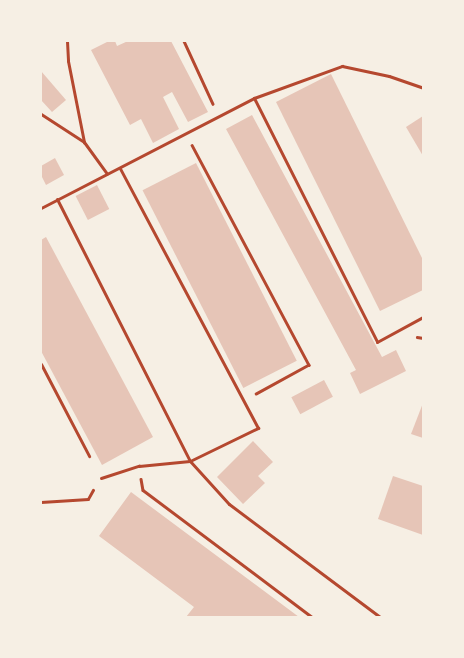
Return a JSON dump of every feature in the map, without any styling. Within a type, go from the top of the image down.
[{"type":"lane","points":[[67,41],[68,61],[84,142]]},
{"type":"lane","points":[[41,208],[254,98],[342,66],[389,76],[423,88]]},
{"type":"lane","points":[[254,98],[377,342],[423,317]]},
{"type":"lane","points":[[41,114],[84,142],[107,174]]},
{"type":"lane","points":[[101,478],[139,466],[190,461],[258,428],[120,168]]},
{"type":"lane","points":[[57,199],[190,461],[229,504],[380,617]]},
{"type":"lane","points":[[41,364],[89,456]]},
{"type":"path","points":[[184,41],[219,116]]},
{"type":"path","points":[[186,133],[309,365],[243,401]]},
{"type":"path","points":[[139,466],[143,490],[312,617]]},
{"type":"path","points":[[41,502],[88,498],[101,478]]},
{"type":"building","points":[[109,41],[115,41],[117,46],[128,41],[171,41],[208,112],[188,122],[172,92],[163,97],[179,129],[153,143],[141,119],[130,125],[91,50]]},
{"type":"building","points":[[41,71],[66,100],[52,112],[41,100]]},
{"type":"building","points":[[331,74],[423,260],[423,290],[380,311],[276,102]]},
{"type":"building","points":[[252,115],[382,357],[396,350],[406,371],[360,394],[350,373],[356,370],[226,129]]},
{"type":"building","points":[[423,116],[423,156],[406,127]]},
{"type":"building","points":[[55,158],[64,175],[46,185],[41,175],[41,166]]},
{"type":"building","points":[[196,163],[297,361],[243,388],[143,190]]},
{"type":"building","points":[[97,185],[109,209],[88,220],[76,196]]},
{"type":"building","points":[[46,237],[153,437],[102,465],[41,351],[41,240]]},
{"type":"building","points":[[324,380],[333,397],[300,414],[291,397]]},
{"type":"building","points":[[423,403],[423,438],[411,434]]},
{"type":"building","points":[[253,441],[273,462],[258,476],[265,483],[243,504],[217,477]]},
{"type":"building","points":[[393,476],[423,486],[423,535],[378,519]]},
{"type":"building","points":[[131,492],[299,617],[186,617],[194,607],[99,536]]}]
